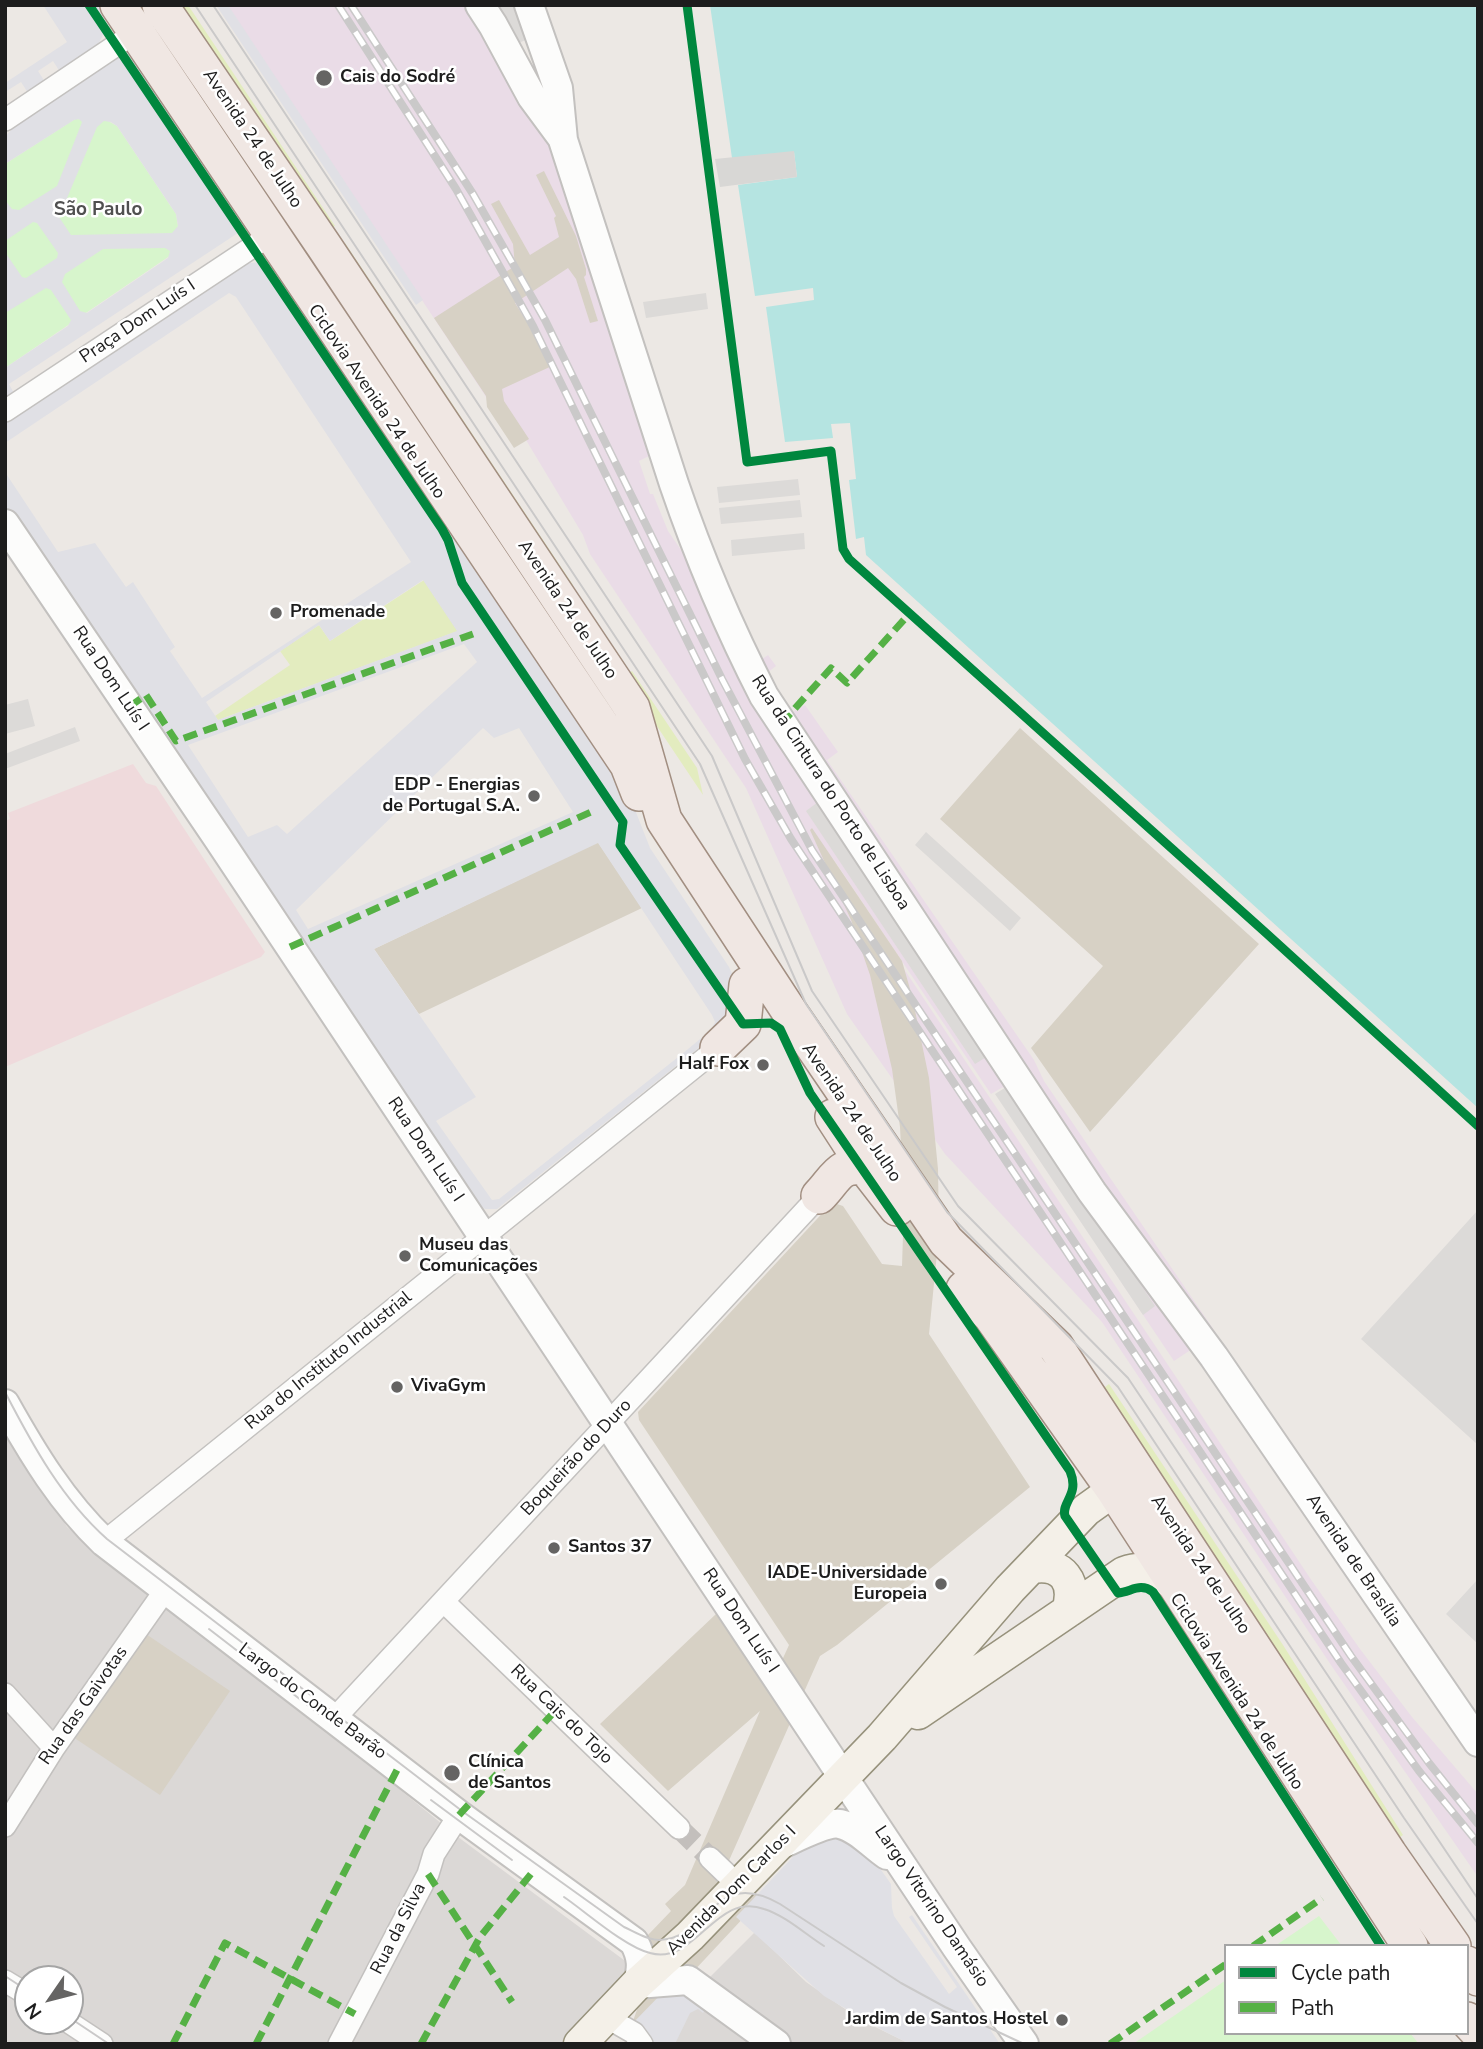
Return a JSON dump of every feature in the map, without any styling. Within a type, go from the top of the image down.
[{"type":"main road","name":"Avenida 24 de Julho","points":[[160,5],[302,212],[632,708],[664,820],[789,1011],[946,1241],[1056,1347],[1389,1854],[1452,1944]]},
{"type":"main road","name":"Avenida 24 de Julho","points":[[127,19],[628,765],[659,840],[747,985],[866,1168],[931,1254],[991,1316],[1114,1490],[1409,1944]]},
{"type":"main road","points":[[127,19],[158,34],[197,83],[228,104]]},
{"type":"main road","points":[[272,234],[302,212]]},
{"type":"main road","points":[[718,1048],[743,1024],[747,985]]},
{"type":"main road","points":[[819,1196],[842,1170],[852,1165],[866,1168]]},
{"type":"main road","points":[[1114,1490],[1127,1487],[1138,1490],[1160,1504]]},
{"type":"main road","name":"Avenida Dom Carlos I","points":[[580,2044],[637,1984],[690,1936],[882,1737],[1010,1589],[1093,1504],[1114,1490]]},
{"type":"main road","points":[[1032,1567],[1051,1567],[1066,1578],[1072,1587],[1068,1611]]},
{"type":"main road","name":"Avenida Dom Carlos I","points":[[882,1737],[1118,1576],[1141,1569],[1159,1573],[1170,1580],[1193,1609]]},
{"type":"street","name":"Rua da Cintura do Porto de Lisboa","points":[[480,5],[532,97],[563,140]]},
{"type":"street","name":"Rua da Cintura do Porto de Lisboa","points":[[530,5],[556,78],[563,140],[611,294],[692,536],[738,645],[764,696],[864,850],[1093,1192],[1229,1379]]},
{"type":"street","points":[[5,120],[127,19]]},
{"type":"street","name":"Praça Dom Luís I","points":[[5,411],[272,234]]},
{"type":"street","name":"Rua Dom Luís I","points":[[5,524],[844,1776]]},
{"type":"street","name":"Rua do Instituto Industrial","points":[[104,1542],[718,1048]]},
{"type":"street","name":"Boqueirão do Duro","points":[[334,1719],[819,1196]]},
{"type":"street","name":"Avenida de Brasília","points":[[1229,1379],[1478,1742]]},
{"type":"street","name":"Largo do Conde Barão","points":[[5,1404],[29,1447],[69,1506],[104,1542],[458,1815],[634,1942],[640,1955],[642,1971],[637,1984]]},
{"type":"street","name":"Rua das Gaivotas","points":[[5,1826],[54,1748],[166,1589]]},
{"type":"street","name":"Rua Cais do Tojo","points":[[444,1602],[679,1828]]},
{"type":"street","points":[[5,1694],[54,1748]]},
{"type":"street","name":"Largo Vitorino Damásio","points":[[844,1776],[1022,2040]]},
{"type":"street","name":"Rua da Silva","points":[[339,2044],[428,1874],[434,1854],[458,1815]]},
{"type":"street","points":[[776,1847],[824,1826],[835,1824],[856,1832],[901,1864]]},
{"type":"street","points":[[710,1858],[738,1885]]},
{"type":"street","points":[[637,1984],[688,1980],[776,2044]]},
{"type":"street","points":[[606,2017],[634,2033],[642,2044]]},
{"type":"street","points":[[84,2032],[102,2044]]},
{"type":"shaded area","points":[[43,5],[97,5],[106,21],[102,37],[95,50],[62,75],[53,61],[38,71],[47,85],[30,96],[21,82],[5,92],[5,83],[67,42]]},
{"type":"shaded area","points":[[216,5],[228,5],[423,300],[416,305]]},
{"type":"shaded area","points":[[227,5],[469,5],[550,146],[649,456],[639,461],[650,494],[653,494],[668,531],[758,662],[768,655],[776,666],[767,673],[793,712],[805,705],[838,752],[827,760],[1034,1060],[1044,1081],[1216,1333],[1174,1361],[1121,1282],[1129,1276],[1003,1087],[991,1094],[832,857],[848,885],[1312,1581],[1412,1717],[1478,1794],[1478,1877],[1333,1668],[1102,1322],[945,1154],[847,1014],[746,788],[590,554],[583,535],[526,440],[486,397]]},
{"type":"shaded area","points":[[489,5],[518,5],[528,39],[516,44]]},
{"type":"shaded area","points":[[127,51],[247,227],[9,384],[15,395],[5,401],[5,368],[68,326],[71,320],[51,290],[46,288],[5,313],[5,252],[22,277],[26,278],[57,258],[58,253],[37,223],[33,222],[5,241],[5,200],[12,209],[19,210],[57,186],[82,122],[79,119],[74,120],[5,164],[5,137],[18,122]],"holes":[[[104,121],[117,126],[176,214],[178,226],[172,233],[71,235],[59,217],[97,127]],[[165,248],[170,251],[168,258],[87,313],[80,311],[62,282],[65,274],[103,249]]]},
{"type":"shaded area","points":[[544,171],[576,236],[586,269],[584,277],[598,321],[590,323],[576,279],[568,268],[515,303],[554,365],[502,389],[504,401],[529,439],[514,448],[487,407],[486,396],[434,318],[515,266],[513,244],[491,204],[499,200],[530,255],[559,237],[554,218],[556,216],[536,175]]},
{"type":"shaded area","points":[[261,262],[274,265],[630,797],[650,848],[734,978],[738,996],[716,1034],[497,1209],[485,1209],[475,1200],[5,505],[5,472],[58,552],[95,543],[126,587],[133,582],[175,647],[170,651],[202,698],[411,562],[236,297],[229,293],[5,443],[5,420],[242,264]],"holes":[[[423,580],[457,631],[218,720],[206,702],[319,625],[330,641]],[[464,644],[477,662],[287,834],[277,825],[248,837],[188,745]],[[483,728],[494,738],[519,728],[573,812],[308,929],[296,910]],[[598,843],[715,1022],[711,1030],[682,1054],[499,1199],[492,1200],[436,1121],[476,1097],[374,949]]]},
{"type":"shaded area","points":[[706,293],[708,309],[646,318],[643,302]]},
{"type":"shaded area","points":[[798,479],[800,495],[719,503],[717,487]]},
{"type":"shaded area","points":[[800,500],[802,517],[721,524],[719,508]]},
{"type":"shaded area","points":[[804,533],[805,549],[732,556],[731,540]]},
{"type":"shaded area","points":[[28,699],[35,726],[5,734],[5,705]]},
{"type":"shaded area","points":[[75,727],[80,741],[5,769],[5,754]]},
{"type":"shaded area","points":[[1020,728],[1259,944],[1090,1132],[1031,1048],[1103,966],[940,819]]},
{"type":"shaded area","points":[[133,764],[146,783],[156,786],[265,952],[261,957],[5,1067],[5,821],[10,819],[8,813]]},
{"type":"shaded area","points":[[818,802],[988,1056],[975,1064],[806,811]]},
{"type":"shaded area","points":[[812,828],[902,961],[912,996],[929,1078],[938,1169],[939,1233],[929,1334],[1030,1487],[820,1656],[727,1865],[761,1899],[691,1974],[658,2044],[625,2044],[648,1978],[644,1978],[648,1935],[671,1911],[665,1904],[685,1885],[760,1711],[668,1791],[600,1724],[716,1614],[768,1691],[789,1645],[639,1420],[638,1412],[834,1203],[843,1206],[882,1264],[902,1266],[904,1203],[900,1127],[892,1069],[870,975],[851,920],[810,830]]},
{"type":"shaded area","points":[[926,832],[1021,918],[1010,931],[915,845]]},
{"type":"shaded area","points":[[598,842],[642,908],[419,1014],[374,949]]},
{"type":"shaded area","points":[[1008,1086],[1155,1306],[1143,1315],[995,1094]]},
{"type":"shaded area","points":[[1478,1210],[1478,1445],[1361,1339]]},
{"type":"shaded area","points":[[5,1422],[67,1527],[252,1669],[458,1837],[636,1969],[562,2044],[5,2044]]},
{"type":"shaded area","points":[[1478,1579],[1478,1644],[1446,1614]]},
{"type":"shaded area","points":[[143,1632],[230,1691],[160,1795],[73,1737]]},
{"type":"shaded area","points":[[828,1833],[867,1850],[891,1884],[894,1916],[949,1994],[957,1987],[909,1917],[912,1915],[1000,2044],[910,2044],[824,1996],[736,1917],[808,1841]]},
{"type":"shaded area","points":[[755,1932],[806,1982],[861,2020],[910,2044],[670,2044],[690,1997]]},
{"type":"shaded area","points":[[673,1986],[707,2007],[703,2013],[698,2009],[690,2013],[675,2044],[648,2044],[630,2026],[666,1989]]},
{"type":"green space","points":[[172,5],[188,5],[335,226],[327,231]]},
{"type":"green space","points":[[75,119],[108,121],[117,126],[176,214],[178,226],[171,255],[5,368],[5,164]]},
{"type":"green space","points":[[345,243],[573,585],[566,587],[339,248]]},
{"type":"green space","points":[[424,580],[458,631],[218,720],[215,716],[290,665],[280,651],[319,625],[330,641]]},
{"type":"green space","points":[[632,671],[697,768],[703,795],[624,677]]},
{"type":"green space","points":[[1109,1384],[1283,1645],[1403,1835],[1393,1842],[1101,1390]]},
{"type":"green space","points":[[1319,1916],[1340,1944],[1278,1944]]},
{"type":"green space","points":[[1224,1981],[1224,2035],[1412,2035],[1419,2044],[1133,2044]]},
{"type":"water","points":[[710,5],[1478,5],[1478,1108],[866,555],[864,537],[856,539],[849,480],[856,479],[850,423],[831,424],[833,438],[785,442],[766,307],[814,300],[813,288],[755,296],[738,185],[797,177],[794,152],[732,158]]},
{"type":"pier","points":[[794,151],[797,177],[720,187],[715,159]]},
{"type":"tunnel","points":[[679,1828],[710,1858]]},
{"type":"tram line","points":[[195,5],[700,764],[806,1004],[947,1212],[1118,1387],[1404,1818],[1478,1924]]},
{"type":"tram line","points":[[213,5],[712,756],[812,991],[958,1206],[1128,1378],[1478,1899]]},
{"type":"tram line","points":[[5,1392],[62,1489],[107,1539],[462,1811],[624,1927],[655,1940],[676,1937],[690,1929],[726,1898],[740,1893],[757,1895],[780,1904],[901,1983],[1024,2044]]},
{"type":"tram line","points":[[209,1629],[323,1717]]},
{"type":"tram line","points":[[431,1800],[512,1860]]},
{"type":"tram line","points":[[564,1897],[618,1937],[650,1953],[666,1954],[680,1949],[719,1918],[732,1910],[747,1906],[780,1916],[824,1946]]},
{"type":"tram line","points":[[5,1976],[14,1982]]},
{"type":"tram line","points":[[84,2027],[109,2044]]},
{"type":"railway","points":[[338,5],[456,189],[533,326],[745,759],[791,839],[1341,1663],[1419,1771],[1478,1843]]},
{"type":"railway","points":[[351,5],[473,194],[545,320],[722,679],[812,850],[1351,1656],[1429,1763],[1478,1824]]},
{"type":"marked path","points":[[781,724],[831,668],[847,683],[910,613]]},
{"type":"marked path","points":[[129,707],[146,695],[176,741],[473,634]]},
{"type":"marked path","points":[[290,947],[591,812]]},
{"type":"marked path","points":[[459,1815],[556,1710]]},
{"type":"marked path","points":[[256,2044],[398,1768]]},
{"type":"marked path","points":[[421,2044],[480,1937],[535,1869]]},
{"type":"marked path","points":[[428,1874],[512,2002]]},
{"type":"marked path","points":[[1256,1944],[1322,1898]]},
{"type":"marked path","points":[[173,2044],[225,1943],[355,2014]]},
{"type":"marked path","points":[[1110,2044],[1224,1965]]},
{"type":"cycle path","name":"Ciclovia Avenida 24 de Julho","points":[[89,5],[442,529],[462,583],[623,822],[620,845],[743,1024],[771,1023],[780,1029],[810,1093],[1070,1471],[1073,1486],[1064,1511],[1065,1516],[1118,1593],[1140,1588],[1153,1592],[1380,1944]]},
{"type":"cycle path","points":[[687,5],[747,462],[831,451],[843,549],[849,559],[1478,1126]]},
{"type":"place","name":"Cais do Sodré","points":[[324,78]]},
{"type":"place","name":"Promenade","points":[[276,613]]},
{"type":"place","name":"EDP - Energias de Portugal S.A.","points":[[534,796]]},
{"type":"place","name":"Half Fox","points":[[763,1065]]},
{"type":"place","name":"Museu das Comunicações","points":[[405,1256]]},
{"type":"place","name":"VivaGym","points":[[397,1387]]},
{"type":"place","name":"Santos 37","points":[[554,1548]]},
{"type":"place","name":"IADE-Universidade Europeia","points":[[941,1584]]},
{"type":"place","name":"Clínica de Santos","points":[[452,1773]]},
{"type":"place","name":"Jardim de Santos Hostel","points":[[1062,2020]]},
{"type":"district","name":"São Paulo","points":[[98,210]]}]
